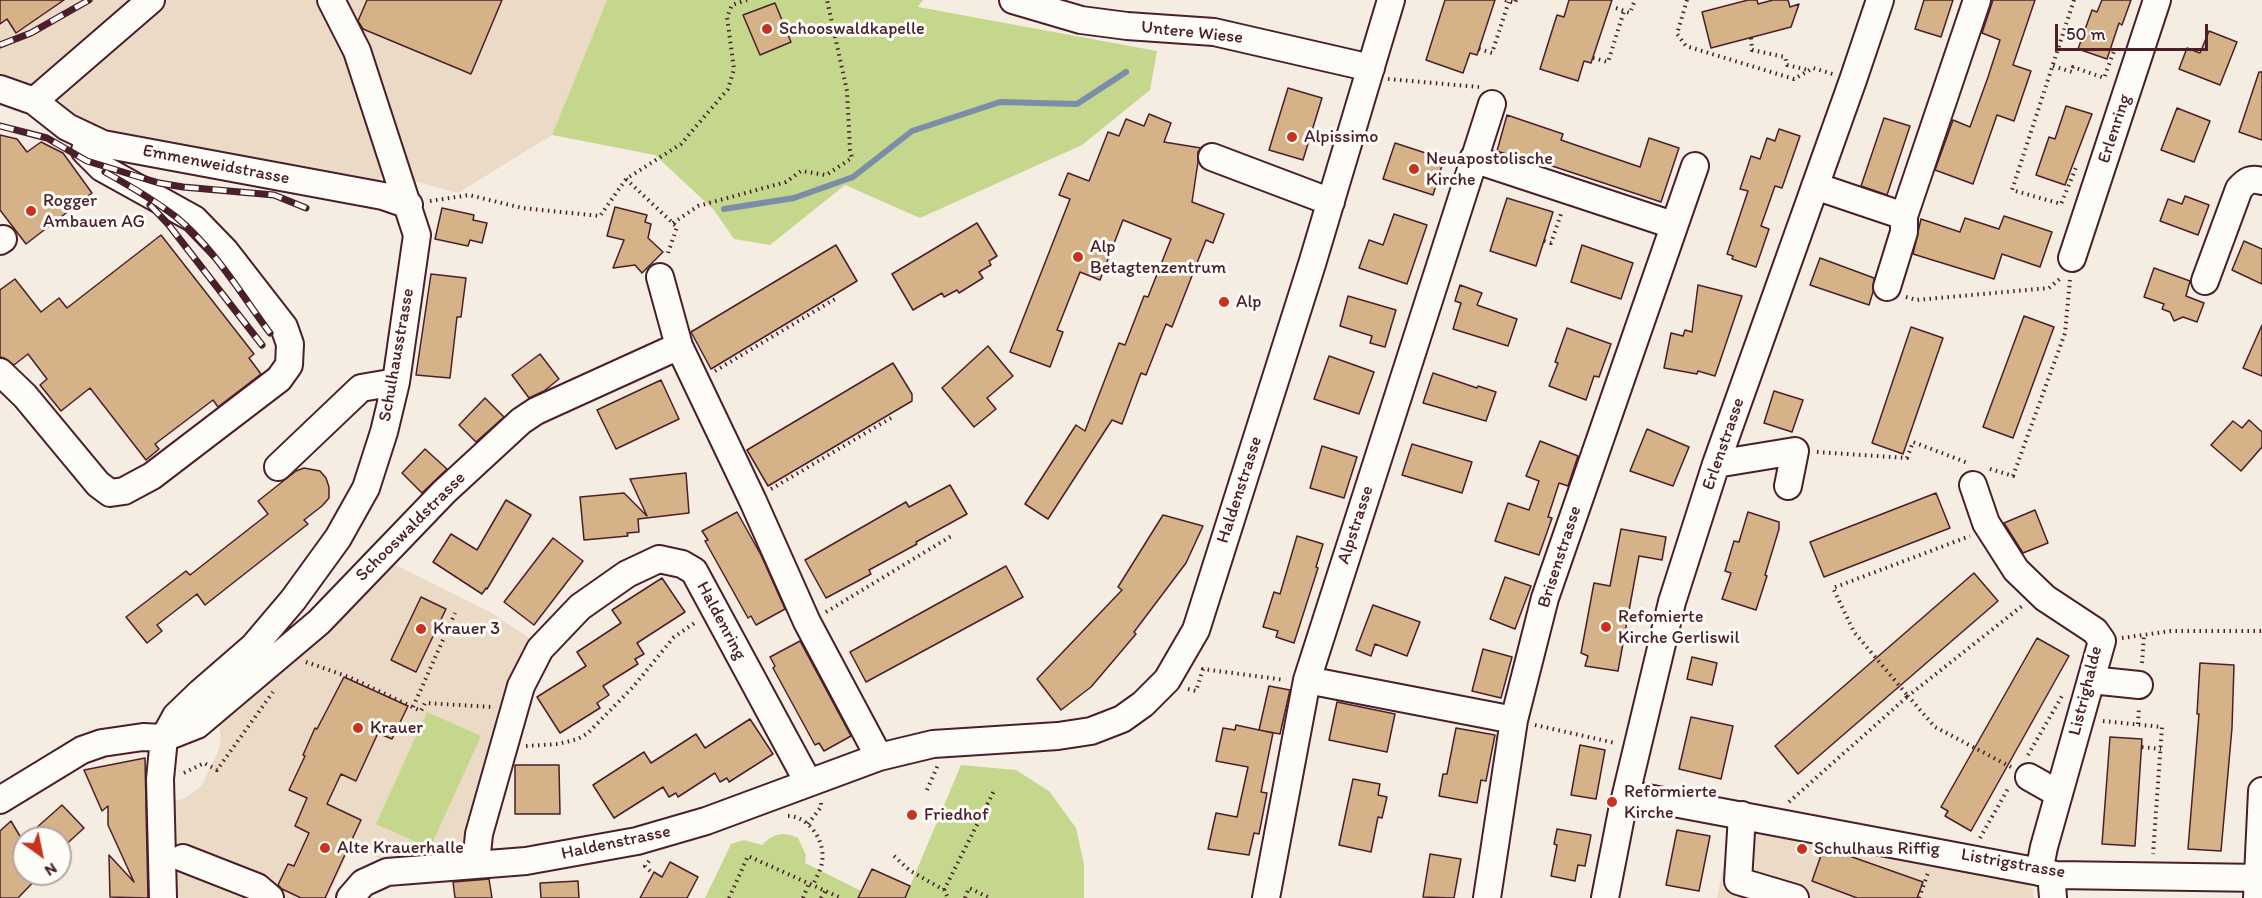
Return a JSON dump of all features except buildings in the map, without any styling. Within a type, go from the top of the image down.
[{"type":"street","points":[[34,100],[151,0]]},
{"type":"street","name":"Schulhausstrasse","points":[[163,898],[160,779],[164,738],[176,716],[254,646],[293,600],[338,538],[366,488],[384,432],[396,382],[417,235],[357,51],[330,0]]},
{"type":"street","name":"Untere Wiese","points":[[1013,0],[1081,20],[1127,26],[1214,32],[1376,74]]},
{"type":"street","name":"Haldenstrasse","points":[[350,898],[363,883],[387,872],[526,861],[637,841],[815,790],[879,757],[933,744],[1058,736],[1091,731],[1122,719],[1143,704],[1167,680],[1196,630],[1331,202],[1376,74],[1391,0]]},
{"type":"street","name":"Erlenstrasse","points":[[1605,898],[1626,794],[1672,602],[1716,464],[1880,0]]},
{"type":"street","points":[[1887,287],[1904,232],[1904,216],[1977,0]]},
{"type":"street","name":"Erlenring","points":[[2072,258],[2157,0]]},
{"type":"street","name":"Emmenweidstrasse","points":[[0,89],[34,100],[67,127],[103,144],[383,196],[409,205]]},
{"type":"street","name":"Alpstrasse","points":[[1266,898],[1307,680],[1473,159],[1487,95]]},
{"type":"street","points":[[0,372],[25,396],[98,484],[110,493],[124,491],[152,476],[279,379],[289,365],[290,344],[284,327],[225,251],[195,219],[102,168],[84,151],[88,137]]},
{"type":"street","points":[[1212,157],[1331,202]]},
{"type":"street","points":[[1473,159],[1673,225]]},
{"type":"street","name":"Brisenstrasse","points":[[1487,898],[1514,720],[1545,598],[1695,166]]},
{"type":"street","points":[[2205,281],[2239,189],[2246,181],[2253,179],[2262,181]]},
{"type":"street","points":[[1815,186],[1904,216]]},
{"type":"street","points":[[660,277],[679,346],[753,501],[807,622],[879,757]]},
{"type":"street","name":"Schooswaldstrasse","points":[[164,738],[197,725],[319,622],[444,492],[521,421],[536,411],[679,346]]},
{"type":"street","points":[[278,467],[361,388],[396,382]]},
{"type":"street","points":[[1716,464],[1794,451],[1788,486]]},
{"type":"street","name":"Listrighalde","points":[[1972,475],[1989,528],[2016,570],[2039,592],[2095,631],[2102,641],[2059,794],[2050,881]]},
{"type":"street","name":"Haldenring","points":[[476,864],[479,834],[521,686],[540,649],[580,607],[627,574],[659,559],[682,564],[694,572],[815,790]]},
{"type":"street","points":[[1307,680],[1514,720]]},
{"type":"street","points":[[2091,680],[2139,685]]},
{"type":"street","points":[[0,800],[82,750],[102,743],[143,737],[164,738]]},
{"type":"street","points":[[2021,774],[2059,794]]},
{"type":"street","points":[[2258,885],[2262,791]]},
{"type":"street","name":"Listrigstrasse","points":[[1626,794],[1742,815],[2050,881],[2151,876],[2258,885]]},
{"type":"street","points":[[1742,815],[1738,881],[1795,898]]},
{"type":"street","points":[[183,858],[257,887],[270,898]]},
{"type":"path","points":[[409,205],[470,195],[522,208],[600,216],[626,179],[681,144],[728,89],[734,69],[727,17],[732,6],[747,0]]},
{"type":"path","points":[[673,223],[698,206],[786,182],[801,171],[826,175],[852,158],[848,91],[827,0]]},
{"type":"path","points":[[1479,50],[1492,53],[1507,1],[1515,3],[1516,0]]},
{"type":"path","points":[[1617,8],[1630,13],[1635,0]]},
{"type":"path","points":[[1687,0],[1677,34],[1686,46],[1794,79],[1813,68],[1841,76]]},
{"type":"path","points":[[2074,0],[2012,190],[2061,204],[2078,161]]},
{"type":"path","points":[[1593,58],[1608,62],[1624,11]]},
{"type":"path","points":[[1751,38],[1752,50],[1785,57],[1787,65],[1808,70]]},
{"type":"path","points":[[2053,66],[2072,72],[2073,67],[2104,78],[2116,46]]},
{"type":"path","points":[[1376,74],[1487,95]]},
{"type":"path","points":[[626,179],[677,227],[660,277]]},
{"type":"path","points":[[1544,241],[1551,243],[1568,191]]},
{"type":"path","points":[[1887,287],[1899,295],[1916,300],[2049,288],[2060,280],[2072,258]]},
{"type":"path","points":[[1794,451],[1907,458],[1913,442],[1972,475],[2013,476],[2065,333],[2072,258]]},
{"type":"path","points":[[696,381],[835,299]]},
{"type":"path","points":[[753,501],[891,418]]},
{"type":"path","points":[[1989,528],[1833,588],[1854,632],[1935,727],[2021,774]]},
{"type":"path","points":[[807,622],[856,596],[953,535]]},
{"type":"path","points":[[1796,796],[1908,696],[2039,592]]},
{"type":"path","points":[[504,747],[558,744],[578,739],[588,733],[633,687],[680,631],[715,611]]},
{"type":"path","points":[[412,707],[455,613]]},
{"type":"path","points":[[2102,641],[2171,631],[2262,631]]},
{"type":"path","points":[[2143,654],[2144,635]]},
{"type":"path","points":[[296,660],[349,677],[421,711],[425,703],[498,707]]},
{"type":"path","points":[[1203,669],[1286,680],[1307,680]]},
{"type":"path","points":[[204,763],[217,770],[277,687]]},
{"type":"path","points":[[1981,834],[2021,774],[2063,694]]},
{"type":"path","points":[[2080,719],[2163,728],[2151,876]]},
{"type":"path","points":[[1514,720],[1625,745]]},
{"type":"path","points":[[2142,747],[2161,749]]},
{"type":"path","points":[[927,790],[941,756]]},
{"type":"path","points":[[944,890],[994,789]]},
{"type":"path","points":[[808,824],[820,807],[815,790]]},
{"type":"path","points":[[782,817],[796,816],[808,824],[823,847],[822,862],[803,898]]},
{"type":"path","points":[[729,898],[748,856],[837,897]]},
{"type":"path","points":[[894,856],[909,870],[944,890],[948,898]]},
{"type":"path","points":[[965,898],[969,888],[990,898]]},
{"type":"path","points":[[821,898],[825,891]]},
{"type":"shaded area","points":[[0,0],[607,0],[552,135],[458,193],[414,181],[406,160],[384,168],[377,186],[117,141],[86,127],[59,99],[0,74]]},
{"type":"shaded area","name":"Krauer","points":[[383,559],[490,612],[531,639],[533,643],[500,710],[467,839],[457,850],[445,853],[378,858],[352,845],[327,898],[171,898],[171,801],[183,799],[201,787],[218,752],[221,739],[219,725],[213,716]]},
{"type":"shaded area","name":"Schulhaus Riffig","points":[[1733,821],[2020,877],[2033,888],[2034,898],[1717,898]]},
{"type":"green space","points":[[607,0],[923,0],[918,7],[1157,51],[1150,90],[1082,145],[920,218],[845,185],[770,245],[734,239],[714,210],[655,155],[552,135]]},
{"type":"green space","points":[[427,712],[481,736],[430,848],[376,824]]},
{"type":"green space","points":[[961,765],[1016,770],[1049,791],[1076,828],[1084,864],[1084,898],[705,898],[731,844],[744,840],[762,845],[779,834],[788,834],[798,838],[806,855],[805,863],[861,891],[872,869],[910,886]]},
{"type":"waterway","points":[[724,209],[794,198],[853,177],[912,131],[1000,102],[1077,104],[1126,72]]},
{"type":"railway","points":[[0,45],[31,33],[89,0]]},
{"type":"railway","points":[[0,126],[47,138],[87,161],[159,183],[274,195],[306,208]]},
{"type":"railway","points":[[105,172],[159,205],[190,229],[226,272],[270,333]]},
{"type":"railway","points":[[150,205],[168,224],[262,345]]},
{"type":"place","name":"Schooswaldkapelle","points":[[767,29]]},
{"type":"place","name":"Alpissimo","points":[[1292,137]]},
{"type":"place","name":"Neuapostolische Kirche","points":[[1414,169]]},
{"type":"place","name":"Rogger Ambauen AG","points":[[31,211]]},
{"type":"place","name":"Alp Betagtenzentrum","points":[[1078,257]]},
{"type":"place","name":"Alp","points":[[1224,302]]},
{"type":"place","name":"Refomierte Kirche Gerliswil","points":[[1606,627]]},
{"type":"place","name":"Krauer 3","points":[[421,629]]},
{"type":"place","name":"Krauer","points":[[358,728]]},
{"type":"place","name":"Reformierte Kirche","points":[[1612,802]]},
{"type":"place","name":"Friedhof","points":[[912,815]]},
{"type":"place","name":"Alte Krauerhalle","points":[[325,848]]},
{"type":"place","name":"Schulhaus Riffig","points":[[1802,849]]}]
